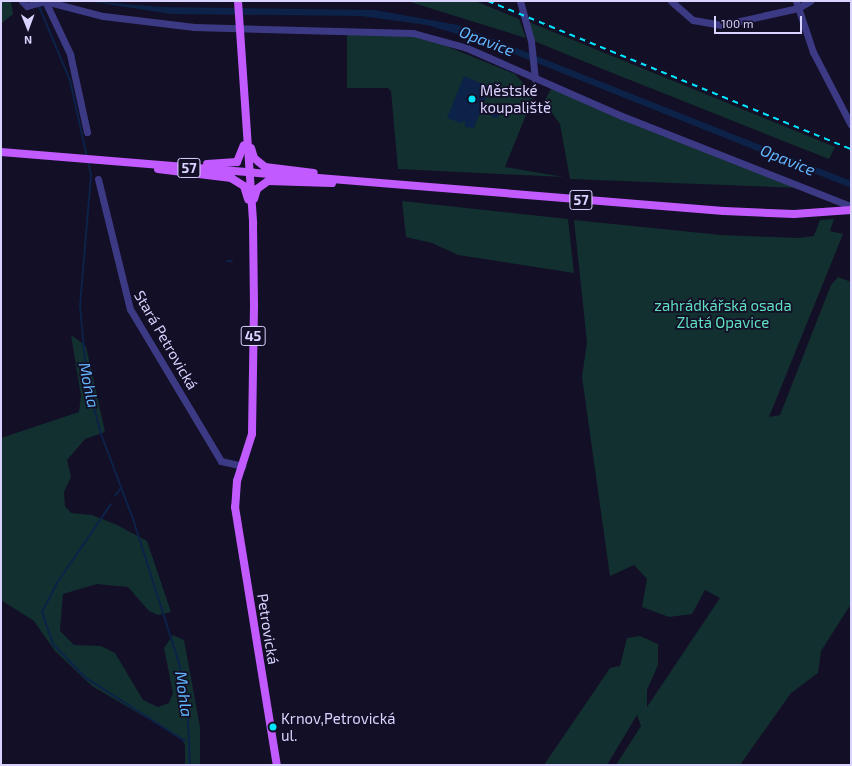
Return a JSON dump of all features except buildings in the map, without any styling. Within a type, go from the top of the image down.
[{"type":"main road","name":"45","points":[[238,1],[238,27],[253,223],[252,434],[242,466]]},
{"type":"main road","points":[[129,162],[233,164],[244,152],[245,122]]},
{"type":"main road","points":[[245,122],[253,155],[262,166],[358,182]]},
{"type":"main road","name":"57","points":[[1,152],[704,210],[805,214],[851,210]]},
{"type":"main road","points":[[129,162],[173,172],[235,179],[246,192],[253,223]]},
{"type":"main road","points":[[253,223],[255,194],[265,182],[358,182]]},
{"type":"main road","name":"Petrovická","points":[[242,466],[235,497],[276,765]]},
{"type":"street","points":[[22,1],[32,5],[45,1],[146,23],[413,33],[467,48],[851,206]]},
{"type":"street","points":[[45,1],[70,54],[87,132]]},
{"type":"street","points":[[520,1],[531,41],[534,76]]},
{"type":"street","points":[[672,1],[693,20],[710,25],[810,1]]},
{"type":"street","points":[[797,4],[813,52],[851,125]]},
{"type":"street","name":"Stará Petrovická","points":[[98,179],[130,309],[222,461],[242,466]]},
{"type":"green space","points":[[1,1],[11,1],[13,14],[1,24]]},
{"type":"green space","points":[[407,1],[475,1],[519,19],[526,38]]},
{"type":"green space","points":[[529,22],[835,147],[829,159],[600,68],[534,41]]},
{"type":"green space","name":"Městské koupaliště","points":[[394,32],[439,43],[515,74],[534,95],[505,167],[564,177],[398,169],[391,91],[388,88],[347,88],[347,33]]},
{"type":"green space","points":[[551,89],[801,188],[570,179],[560,124],[544,102]]},
{"type":"green space","points":[[402,201],[568,219],[574,273],[458,255],[432,243],[406,237]]},
{"type":"green space","name":"zahrádkářská osada Zlatá Opavice","points":[[834,219],[830,231],[843,234],[769,417],[780,415],[831,285],[838,277],[851,282],[851,604],[821,651],[818,673],[791,693],[740,765],[616,765],[641,726],[637,715],[607,765],[544,765],[610,668],[620,666],[627,638],[640,636],[658,644],[658,665],[647,690],[647,707],[720,598],[705,590],[692,614],[669,617],[642,607],[647,579],[634,565],[610,576],[582,377],[587,342],[574,220],[721,235],[798,238],[814,236],[820,220]]},
{"type":"green space","points":[[71,335],[86,346],[105,432],[85,439],[67,460],[71,477],[64,492],[65,506],[71,513],[92,515],[117,525],[147,541],[171,612],[158,615],[149,611],[128,587],[97,584],[63,594],[60,631],[74,645],[101,646],[115,653],[143,700],[158,707],[169,703],[173,693],[164,648],[173,635],[184,640],[200,727],[200,765],[185,765],[185,745],[181,738],[92,686],[55,651],[34,621],[1,600],[1,438],[79,412],[81,396]]},
{"type":"water","name":"Opavice","points":[[87,1],[163,7],[375,10],[458,25],[851,181],[851,188],[484,42],[427,25],[361,16],[171,14]]},
{"type":"water","name":"Městské koupaliště","points":[[464,76],[490,87],[474,128],[465,127],[465,121],[461,123],[447,118]]},
{"type":"water","points":[[493,108],[497,108],[499,109],[499,117],[493,118],[490,115],[490,111]]},
{"type":"waterway","name":"Mohla","points":[[38,4],[70,80],[87,157]]},
{"type":"waterway","name":"Mohla","points":[[88,161],[91,175],[80,306],[87,382],[101,434],[133,519],[179,663],[187,700],[190,765]]},
{"type":"waterway","points":[[227,261],[232,261]]},
{"type":"waterway","points":[[115,496],[120,489]]},
{"type":"waterway","points":[[111,504],[57,583],[42,612],[53,644],[86,678],[185,741]]},
{"type":"railway","points":[[488,1],[851,149]]},
{"type":"place","name":"Městské koupaliště","points":[[472,99]]},
{"type":"place","name":"Krnov,Petrovická ul.","points":[[273,727]]}]
